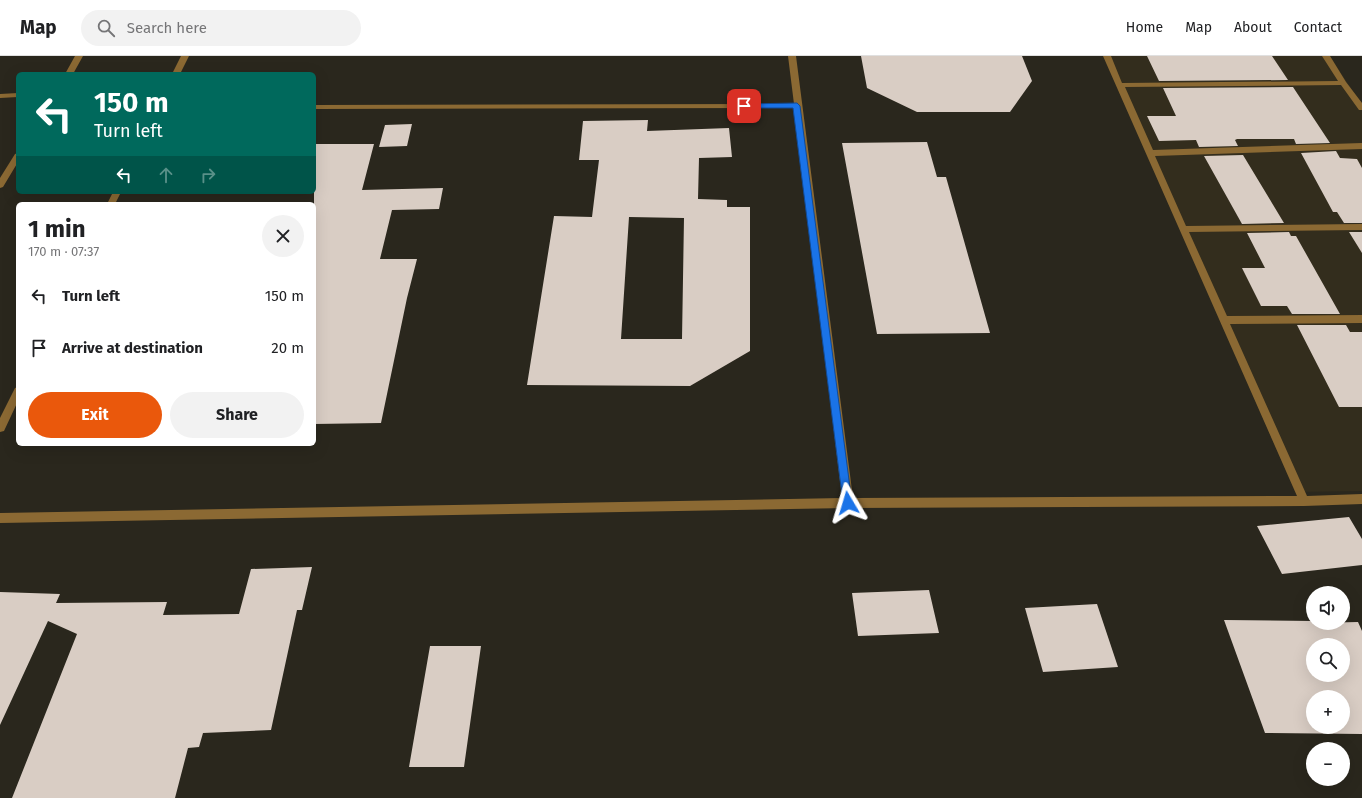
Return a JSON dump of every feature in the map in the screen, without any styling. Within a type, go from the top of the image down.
[{"type":"street","points":[[69,72],[79,56]]},
{"type":"street","points":[[177,72],[185,56]]},
{"type":"street","points":[[792,56],[797,106],[848,503]]},
{"type":"street","points":[[1107,56],[1185,228],[1304,501]]},
{"type":"street","points":[[1326,56],[1343,83],[1358,96],[1362,108]]},
{"type":"street","points":[[1120,85],[1343,83]]},
{"type":"street","points":[[0,96],[16,95]]},
{"type":"street","points":[[316,107],[797,106]]},
{"type":"street","points":[[1150,153],[1362,146]]},
{"type":"street","points":[[0,185],[16,159]]},
{"type":"street","points":[[1185,228],[1362,227]]},
{"type":"street","points":[[1224,320],[1362,319]]},
{"type":"street","points":[[0,428],[3,417],[16,395]]},
{"type":"street","points":[[0,518],[848,503],[1304,501],[1362,499]]},
{"type":"shaded area","points":[[1106,56],[1330,56],[1362,105],[1362,491],[1295,492]]},
{"type":"building","points":[[861,56],[1022,56],[1032,81],[1010,112],[917,112],[867,88]]},
{"type":"building","points":[[1147,56],[1272,56],[1288,80],[1159,81]]},
{"type":"building","points":[[1293,87],[1330,143],[1296,144],[1294,139],[1237,139],[1235,140],[1238,146],[1199,147],[1196,140],[1159,141],[1147,116],[1176,116],[1163,88]]},
{"type":"building","points":[[648,120],[647,131],[729,128],[732,157],[699,158],[698,199],[727,200],[727,207],[750,207],[750,351],[690,386],[527,385],[554,216],[592,217],[599,160],[579,160],[583,121]],"holes":[[[629,217],[684,218],[682,339],[621,339]]]},
{"type":"building","points":[[412,124],[407,146],[379,147],[385,125]]},
{"type":"building","points":[[927,142],[937,177],[946,177],[990,333],[877,334],[842,143]]},
{"type":"building","points":[[316,144],[374,144],[362,190],[443,188],[439,209],[392,210],[380,259],[417,259],[407,298],[381,423],[316,424],[316,202],[314,202],[314,194],[316,194]]},
{"type":"building","points":[[1336,151],[1340,158],[1357,159],[1362,168],[1362,223],[1344,223],[1337,212],[1333,212],[1301,153]]},
{"type":"building","points":[[1243,155],[1284,223],[1242,224],[1204,156]]},
{"type":"building","points":[[1289,232],[1291,236],[1296,236],[1340,314],[1292,314],[1287,306],[1261,306],[1242,268],[1265,268],[1247,233]]},
{"type":"building","points":[[1349,232],[1362,232],[1362,253]]},
{"type":"building","points":[[1297,325],[1346,325],[1350,332],[1362,332],[1362,407],[1339,407]]},
{"type":"building","points":[[1349,517],[1362,539],[1362,565],[1282,574],[1257,526]]},
{"type":"building","points":[[312,567],[302,610],[297,610],[271,730],[203,733],[199,747],[188,748],[175,798],[12,798],[77,634],[48,621],[0,725],[0,592],[60,594],[56,603],[167,602],[163,615],[239,614],[251,569]]},
{"type":"building","points":[[929,590],[939,633],[858,636],[852,593]]},
{"type":"building","points":[[1097,604],[1118,667],[1043,672],[1025,608]]},
{"type":"building","points":[[1224,620],[1306,621],[1306,630],[1350,630],[1350,622],[1358,622],[1362,631],[1362,734],[1350,734],[1350,690],[1306,690],[1306,733],[1265,733]]},
{"type":"building","points":[[430,646],[481,646],[464,767],[409,767]]},
{"type":"route","points":[[744,106],[797,106],[848,503]]}]
